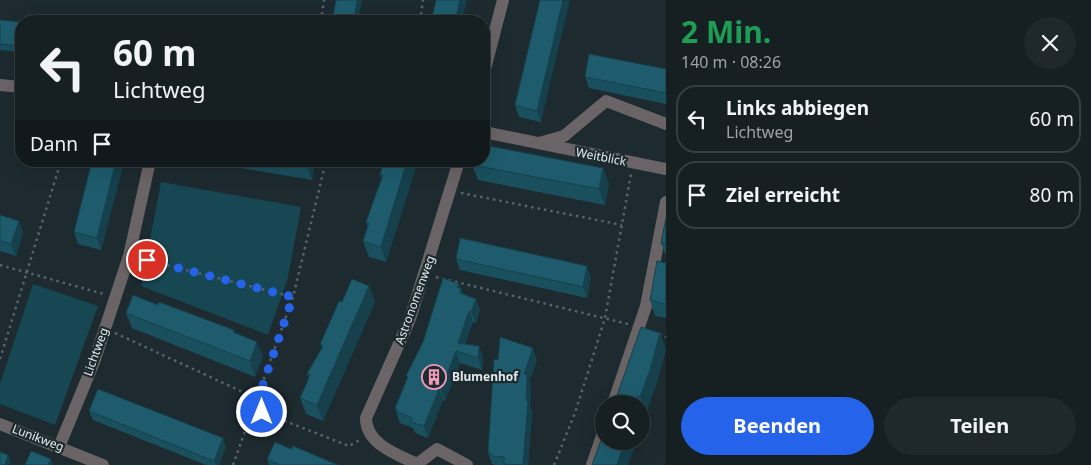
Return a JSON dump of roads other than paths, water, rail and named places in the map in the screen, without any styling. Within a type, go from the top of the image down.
[{"type":"street","points":[[490,50],[503,0]]},
{"type":"street","points":[[0,85],[15,86]]},
{"type":"street","name":"Weitblick","points":[[536,144],[564,136],[606,101],[666,124]]},
{"type":"street","name":"Weitblick","points":[[490,133],[536,144],[666,168]]},
{"type":"street","name":"Lichtweg","points":[[60,447],[105,328],[129,256],[149,167]]},
{"type":"street","name":"Astronomenweg","points":[[418,464],[394,453],[370,435],[366,425],[368,412],[410,319],[457,167]]},
{"type":"street","points":[[616,395],[646,306],[666,202]]},
{"type":"street","name":"Lunikweg","points":[[0,424],[103,465]]},
{"type":"street","points":[[418,464],[437,449],[467,465]]},
{"type":"street","points":[[592,465],[597,450]]},
{"type":"place","name":"Blumenhof","points":[[434,377]]}]
